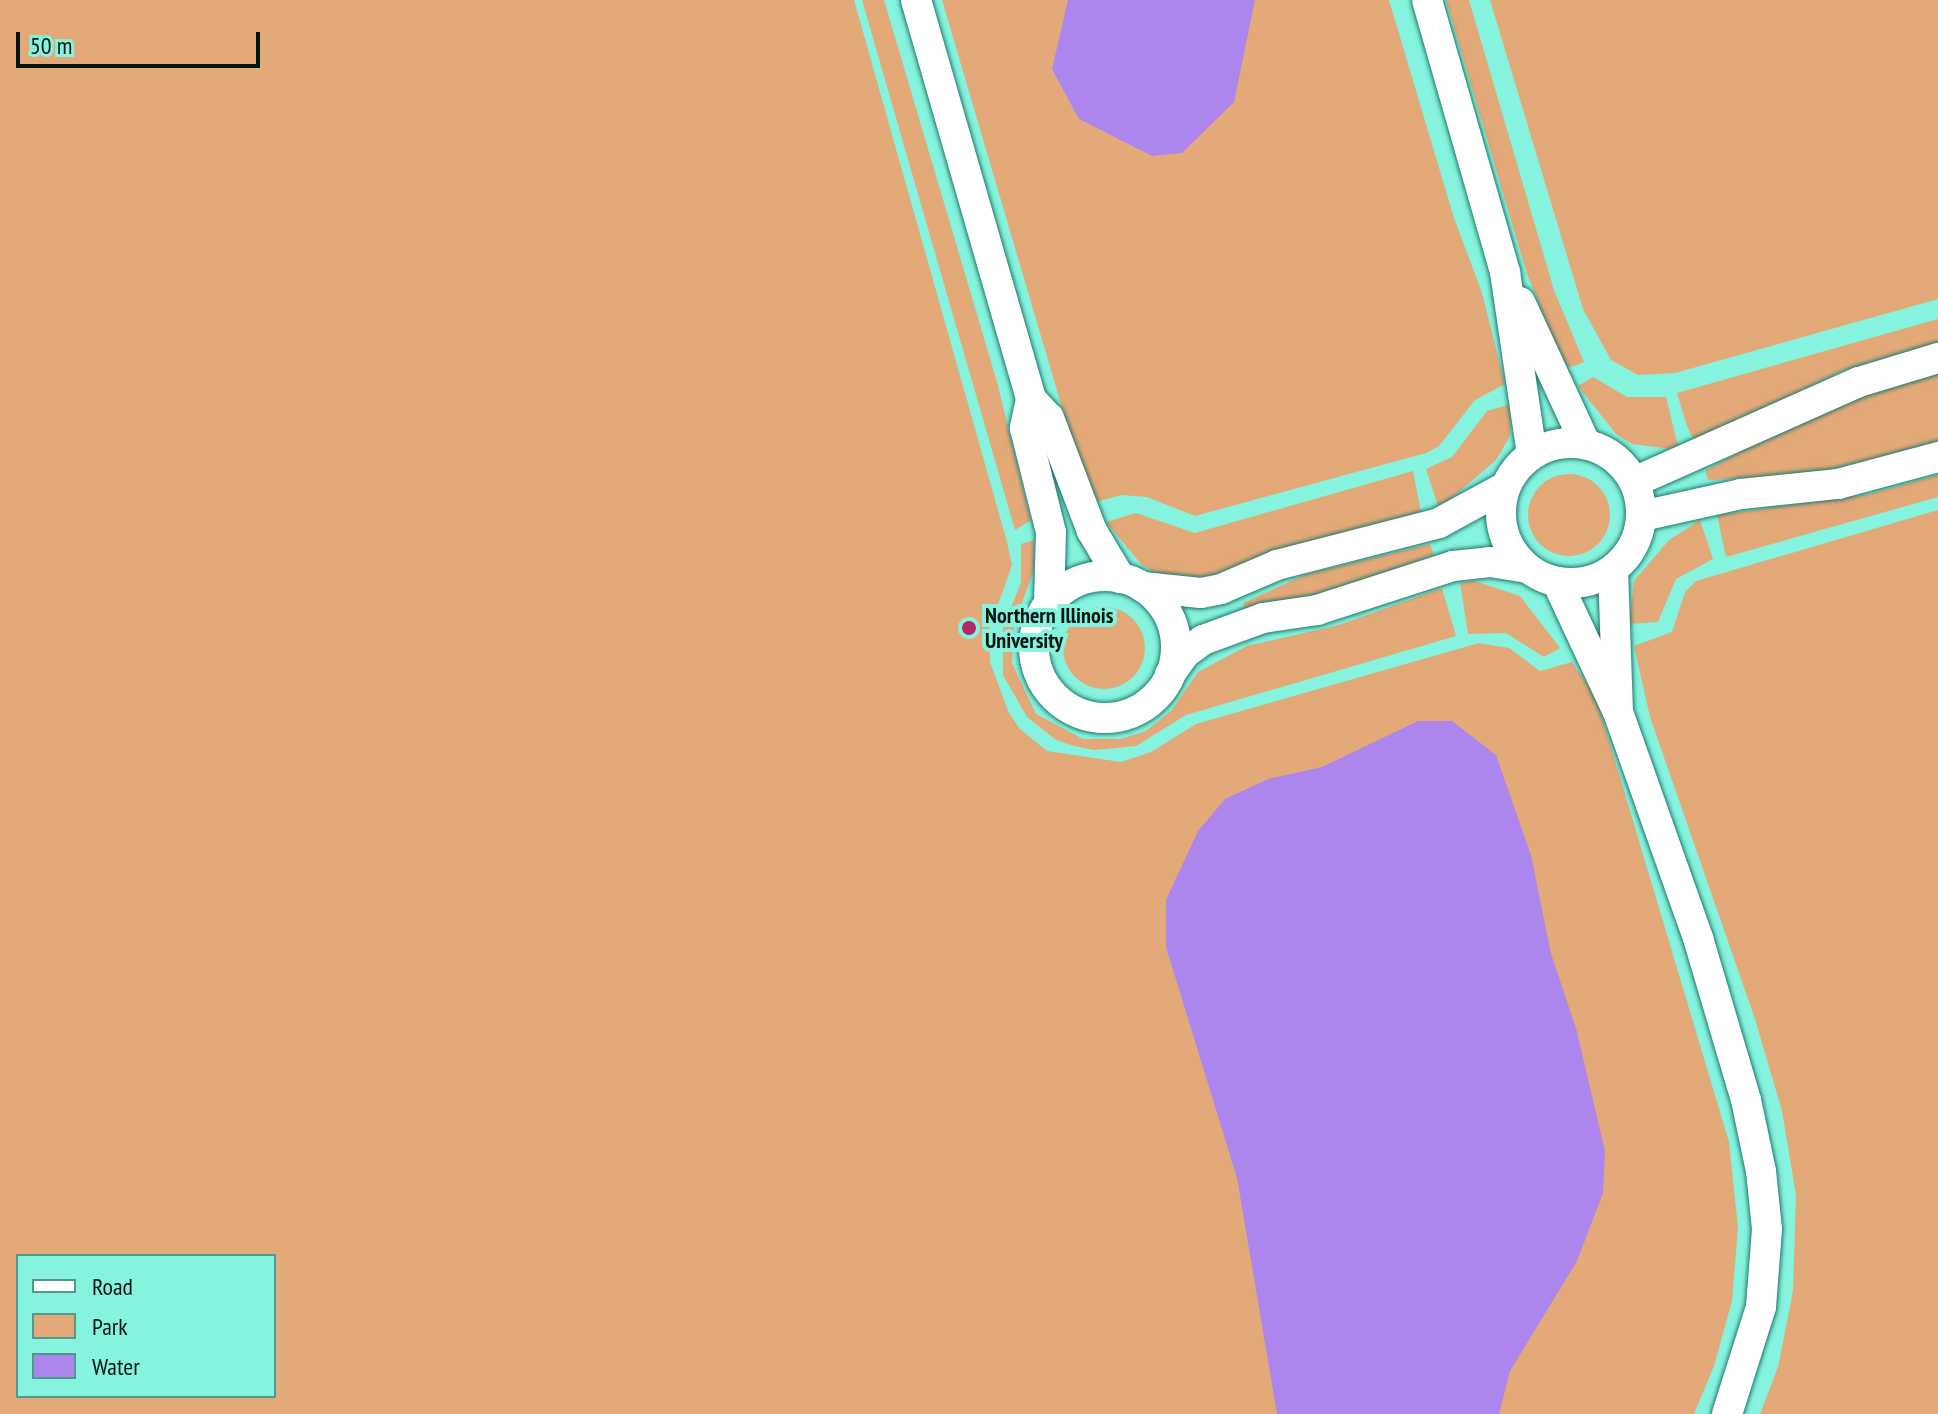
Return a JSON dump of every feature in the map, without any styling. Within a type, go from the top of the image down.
[{"type":"street","points":[[916,0],[1031,399],[1049,418],[1092,531],[1172,626],[1170,674]]},
{"type":"street","points":[[1427,0],[1505,272],[1532,454]]},
{"type":"street","points":[[1505,272],[1586,445]]},
{"type":"street","points":[[1634,482],[1859,382],[1938,358]]},
{"type":"street","points":[[1031,399],[1025,428],[1051,532],[1049,603],[1037,627],[1035,660],[1048,689],[1074,711],[1105,718],[1137,710],[1203,640],[1263,618],[1317,610],[1453,566],[1490,562],[1526,568],[1557,582],[1591,581],[1613,570],[1630,552],[1642,516],[1634,482],[1620,462],[1586,445],[1552,444],[1532,454],[1505,487],[1439,523],[1277,565],[1221,589],[1201,593],[1132,582],[1080,580],[1049,603]]},
{"type":"street","points":[[1642,516],[1741,494],[1838,484],[1938,457]]},
{"type":"street","points":[[1505,487],[1502,529],[1526,568]]},
{"type":"street","points":[[1613,570],[1618,712]]},
{"type":"street","points":[[1557,582],[1618,712],[1698,938],[1746,1100],[1761,1171],[1767,1229],[1761,1307],[1727,1414]]},
{"type":"green space","name":"Northern Illinois University","points":[[0,0],[854,0],[1007,542],[1012,565],[989,630],[990,662],[1009,713],[1020,729],[1047,751],[1121,762],[1151,752],[1196,724],[1479,643],[1509,648],[1540,671],[1572,662],[1596,697],[1729,1142],[1738,1228],[1732,1301],[1714,1366],[1694,1414],[0,1414]]},
{"type":"green space","points":[[862,0],[884,0],[997,382],[1031,520],[1015,530]]},
{"type":"green space","points":[[942,0],[1389,0],[1454,218],[1482,293],[1505,384],[1475,400],[1439,446],[1426,453],[1195,516],[1147,497],[1122,495],[1095,502],[1066,421]]},
{"type":"green space","points":[[1446,0],[1469,0],[1554,290],[1584,362],[1574,366],[1568,367],[1556,345],[1527,274]]},
{"type":"green space","points":[[1490,0],[1938,0],[1938,299],[1675,373],[1638,375],[1611,360],[1583,309]]},
{"type":"green space","points":[[1938,319],[1938,343],[1844,370],[1695,443],[1687,426],[1677,393]]},
{"type":"green space","points":[[1938,373],[1938,445],[1813,474],[1708,480],[1705,471],[1778,431],[1859,396]]},
{"type":"green space","points":[[1593,377],[1627,397],[1666,397],[1679,450],[1632,444],[1616,434],[1578,386]]},
{"type":"green space","points":[[1511,404],[1510,436],[1496,460],[1439,509],[1426,469],[1452,457],[1487,411]]},
{"type":"green space","points":[[1413,471],[1421,512],[1217,582],[1166,578],[1142,565],[1106,522],[1136,513],[1195,533]]},
{"type":"green space","points":[[1569,474],[1585,477],[1598,486],[1607,499],[1610,515],[1607,531],[1598,544],[1585,553],[1569,556],[1553,553],[1540,544],[1531,531],[1528,515],[1531,499],[1540,486],[1553,477]]},
{"type":"green space","points":[[1938,475],[1938,497],[1726,557],[1717,515],[1870,494]]},
{"type":"green space","points":[[1938,510],[1938,1414],[1760,1414],[1778,1367],[1793,1291],[1796,1195],[1782,1111],[1755,1019],[1650,717],[1634,646],[1672,632],[1685,592],[1696,581]]},
{"type":"green space","points":[[1700,520],[1713,559],[1676,579],[1658,622],[1629,624],[1634,581],[1669,540]]},
{"type":"green space","points":[[1034,540],[1034,570],[1014,625],[1012,663],[1036,714],[1083,739],[1121,739],[1146,731],[1171,711],[1198,672],[1247,646],[1339,625],[1442,588],[1456,636],[1186,715],[1136,746],[1094,750],[1074,746],[1056,740],[1027,717],[1003,675],[1003,627],[1021,583],[1021,544]]},
{"type":"green space","points":[[1430,544],[1434,555],[1327,597],[1245,613],[1243,603],[1307,574]]},
{"type":"green space","points":[[1475,581],[1520,596],[1560,648],[1544,657],[1506,633],[1468,634],[1460,583]]},
{"type":"green space","points":[[1104,607],[1120,610],[1133,619],[1142,632],[1145,648],[1142,664],[1133,677],[1120,686],[1104,689],[1088,686],[1075,677],[1066,664],[1063,648],[1066,632],[1075,619],[1088,610]]},
{"type":"water","points":[[1068,0],[1255,0],[1234,102],[1182,153],[1152,156],[1079,119],[1052,69]]},
{"type":"water","points":[[1418,721],[1452,721],[1496,755],[1531,855],[1551,954],[1576,1028],[1605,1151],[1603,1193],[1577,1261],[1510,1371],[1499,1414],[1277,1414],[1237,1178],[1166,947],[1166,900],[1198,831],[1225,799],[1268,779],[1322,767]]},
{"type":"place","name":"Northern Illinois University","points":[[969,628]]}]
